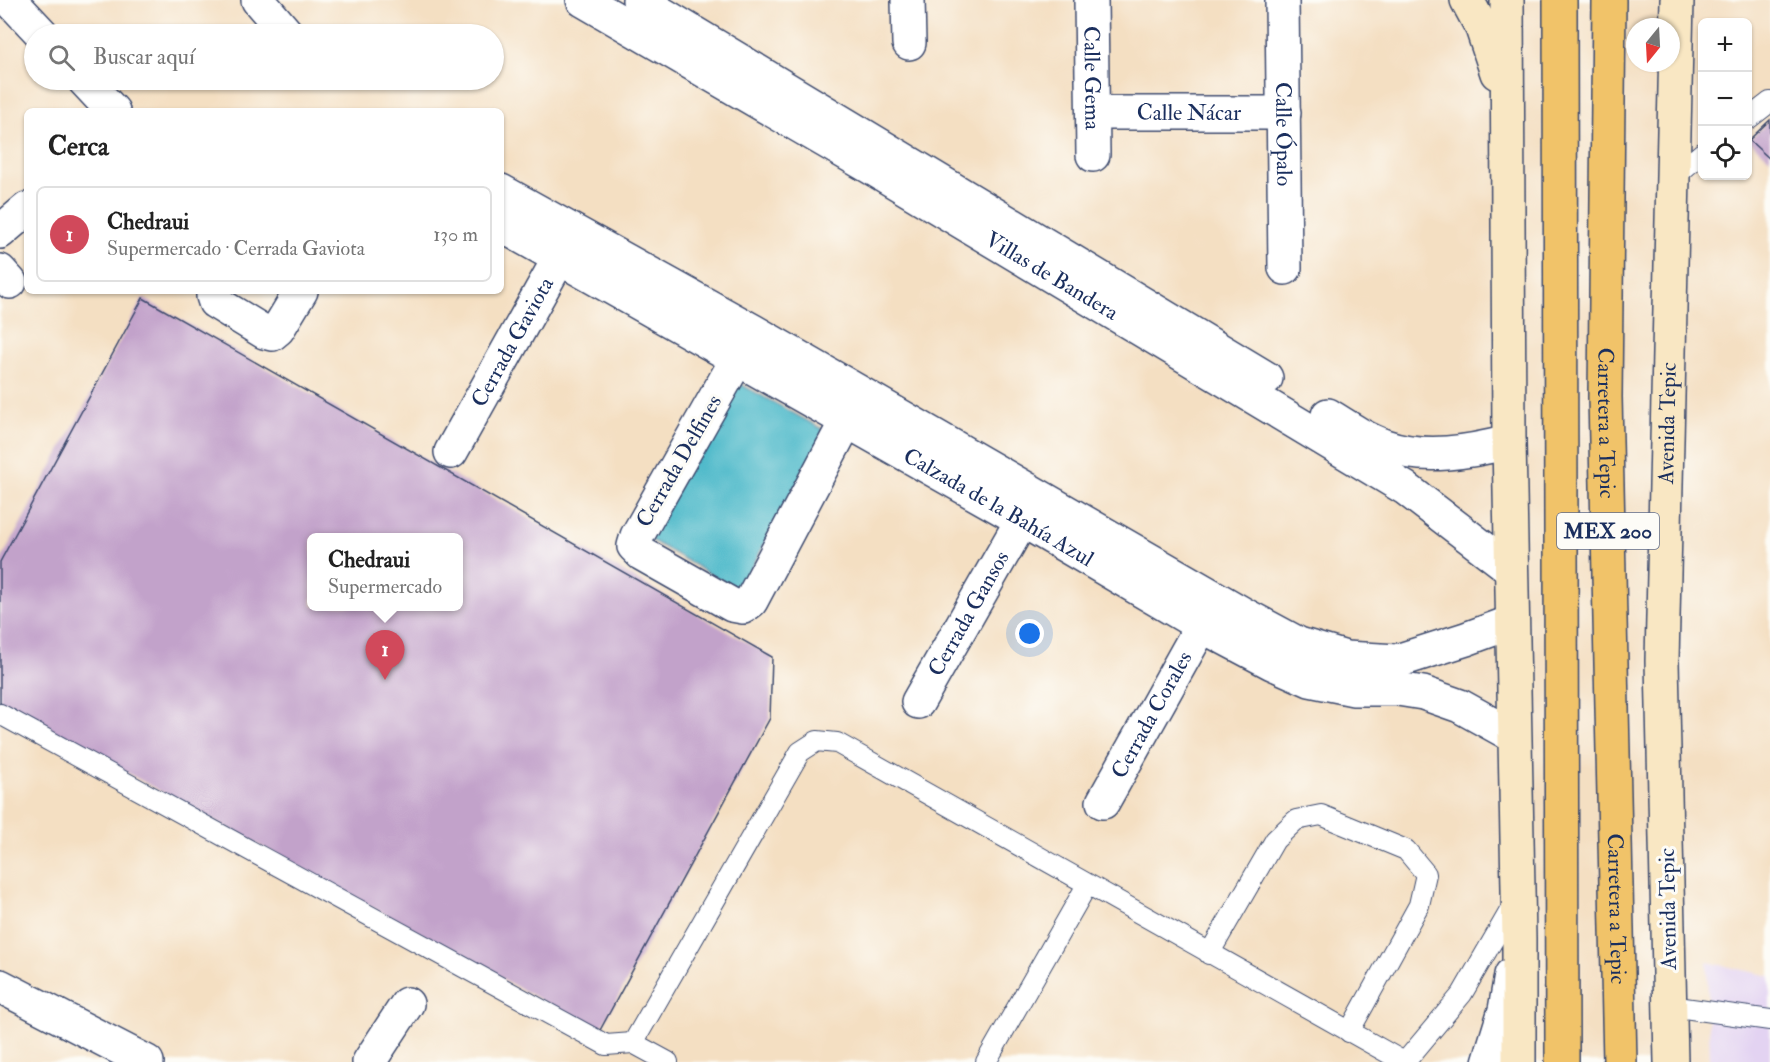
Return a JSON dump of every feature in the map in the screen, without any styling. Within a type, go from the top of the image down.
[{"type":"highway","name":"Carretera a Tepic","points":[[1560,0],[1562,1062]]},
{"type":"highway","name":"Carretera a Tepic","points":[[1609,0],[1605,397],[1620,1062]]},
{"type":"main road","points":[[1467,0],[1482,28],[1506,99]]},
{"type":"main road","points":[[1507,0],[1509,442],[1519,938],[1518,1062]]},
{"type":"main road","name":"Avenida Tepic","points":[[1671,1062],[1662,661],[1677,0]]},
{"type":"street","points":[[10,0],[33,24]]},
{"type":"street","points":[[258,0],[278,24]]},
{"type":"street","name":"Villas de Bandera","points":[[583,0],[883,160],[1363,437],[1386,446],[1417,453],[1447,453],[1481,449],[1509,442]]},
{"type":"street","name":"Villas de Bandera","points":[[639,0],[883,160],[1405,488],[1511,568]]},
{"type":"street","points":[[908,0],[909,43]]},
{"type":"street","name":"Calle Gema","points":[[1092,0],[1094,154]]},
{"type":"street","name":"Calle Ópalo","points":[[1281,0],[1285,268]]},
{"type":"street","points":[[93,90],[110,108]]},
{"type":"street","name":"Calle Nácar","points":[[1093,113],[1284,113]]},
{"type":"street","name":"Calzada de la Bahía Azul","points":[[504,193],[567,245],[746,344],[1210,612],[1299,644],[1398,675],[1423,693],[1460,706],[1514,736]]},
{"type":"street","points":[[0,232],[24,212]]},
{"type":"street","name":"Calzada de la Bahía Azul","points":[[504,226],[567,245]]},
{"type":"street","name":"Cerrada Gaviota","points":[[450,452],[567,245]]},
{"type":"street","points":[[214,294],[215,302],[264,332],[272,334],[278,329],[299,294]]},
{"type":"street","name":"Calzada de la Bahía Azul","points":[[746,344],[848,420],[1030,507]]},
{"type":"street","name":"Cerrada Delfines","points":[[746,344],[637,536],[634,546],[642,554],[732,605],[743,607],[751,601],[848,420]]},
{"type":"street","points":[[1405,488],[1417,453]]},
{"type":"street","name":"Cerrada Gansos","points":[[918,702],[1030,507]]},
{"type":"street","name":"Cerrada Corales","points":[[1103,802],[1210,612]]},
{"type":"street","name":"Calzada de la Bahía Azul","points":[[1398,675],[1466,639],[1512,622]]},
{"type":"street","points":[[1489,1062],[1505,1010],[1519,938]]},
{"type":"street","points":[[0,986],[147,1062]]},
{"type":"street","points":[[369,1062],[406,1004]]},
{"type":"lane","points":[[1752,116],[1770,102]]},
{"type":"lane","points":[[1673,178],[1698,156]]},
{"type":"lane","points":[[0,714],[606,1045],[633,1043],[668,1062]]},
{"type":"lane","points":[[633,1043],[800,752],[817,741],[837,743],[1209,954],[1405,1062],[1462,994],[1518,897]]},
{"type":"lane","points":[[1209,954],[1275,840],[1296,820],[1321,815],[1406,850],[1426,874],[1419,905],[1349,1032]]},
{"type":"lane","points":[[986,1062],[1088,885]]},
{"type":"lane","points":[[1670,1006],[1770,1020]]},
{"type":"shaded area","points":[[1707,962],[1770,976],[1770,1062],[1710,1062]]},
{"type":"water","points":[[735,381],[826,431],[739,591],[649,539]]},
{"type":"building","points":[[1770,120],[1770,159],[1752,143],[1752,137]]},
{"type":"building","points":[[143,298],[772,657],[770,718],[599,1032],[0,703],[0,562]]},
{"type":"place","name":"Chedraui","points":[[385,680]]}]
